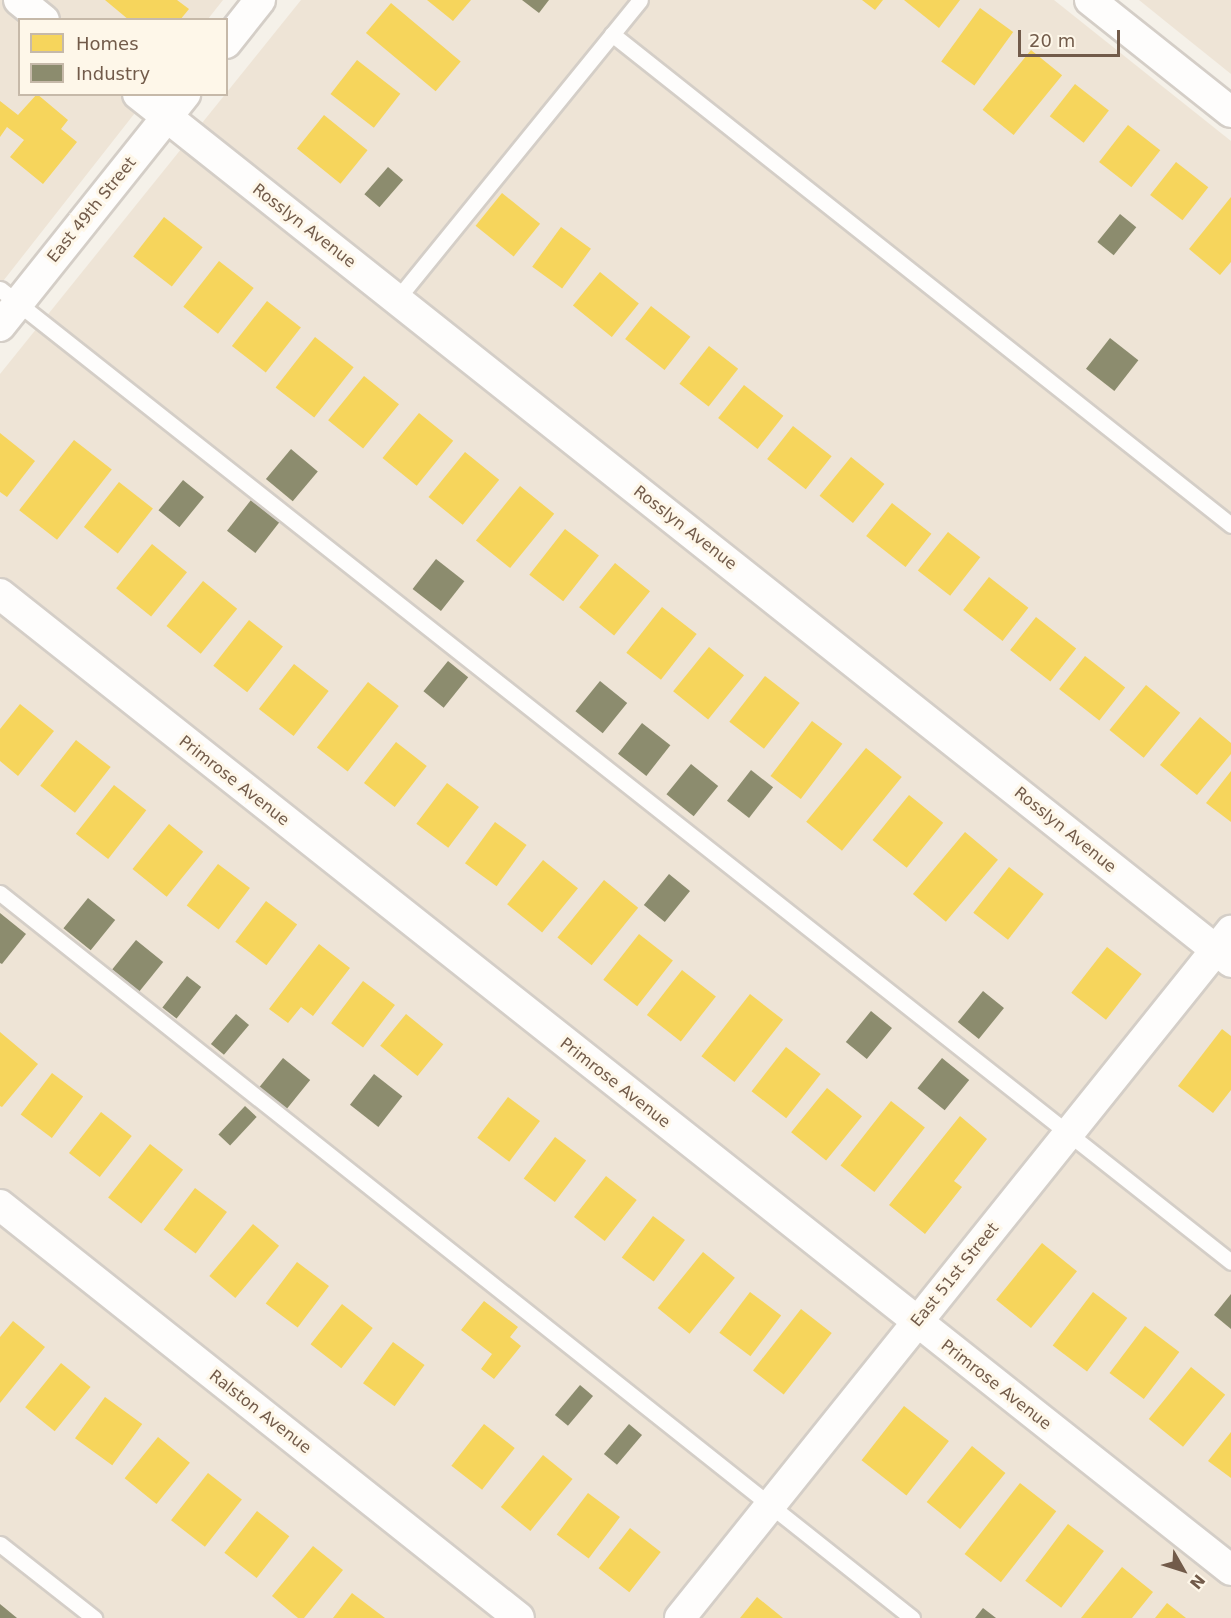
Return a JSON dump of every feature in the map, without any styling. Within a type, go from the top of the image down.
[{"type":"street","points":[[19,0],[42,18]]},
{"type":"street","points":[[228,40],[260,0]]},
{"type":"street","points":[[1090,0],[1231,112]]},
{"type":"street","name":"Rosslyn Avenue","points":[[144,96],[176,106],[397,299],[1226,948]]},
{"type":"street","name":"East 49th Street","points":[[6,306],[176,106]]},
{"type":"street","name":"Primrose Avenue","points":[[0,594],[1231,1570]]},
{"type":"street","name":"East 51st Street","points":[[680,1618],[1069,1132],[1226,948]]},
{"type":"street","name":"Ralston Avenue","points":[[0,1205],[519,1618]]},
{"type":"lane","points":[[397,299],[640,0]]},
{"type":"lane","points":[[612,34],[1231,525]]},
{"type":"lane","points":[[6,306],[1069,1132],[1231,1262]]},
{"type":"lane","points":[[0,892],[912,1618]]},
{"type":"lane","points":[[0,1544],[94,1618]]},
{"type":"shaded area","points":[[0,0],[223,0],[209,18],[18,18],[18,96],[148,96],[0,285]]},
{"type":"shaded area","points":[[301,0],[1054,0],[1231,141],[1231,1618],[0,1618],[0,374],[224,96],[228,96],[228,91]]},
{"type":"shaded area","points":[[1139,0],[1231,0],[1231,74],[1165,21]]},
{"type":"building: Homes","points":[[105,0],[177,0],[189,9],[182,18],[127,18]]},
{"type":"building: Homes","points":[[427,0],[471,0],[453,21]]},
{"type":"building: Homes","points":[[862,0],[883,0],[875,10]]},
{"type":"building: Homes","points":[[904,0],[960,0],[939,28]]},
{"type":"building: Homes","points":[[391,3],[461,61],[436,91],[366,33]]},
{"type":"building: Homes","points":[[980,8],[1013,32],[974,85],[941,61]]},
{"type":"building: Homes","points":[[1031,50],[1062,75],[1014,135],[983,110]]},
{"type":"building: Homes","points":[[357,60],[400,94],[374,128],[331,94]]},
{"type":"building: Homes","points":[[1075,84],[1109,110],[1084,143],[1050,116]]},
{"type":"building: Homes","points":[[35,96],[39,96],[68,120],[61,129],[77,142],[43,184],[10,157],[24,140],[7,127],[0,137],[0,101],[18,115]]},
{"type":"building: Homes","points":[[324,115],[368,150],[340,184],[297,148]]},
{"type":"building: Homes","points":[[1128,125],[1160,150],[1131,187],[1099,162]]},
{"type":"building: Homes","points":[[1176,162],[1208,187],[1182,220],[1150,195]]},
{"type":"building: Homes","points":[[502,193],[540,224],[514,256],[476,226]]},
{"type":"building: Homes","points":[[1231,197],[1231,262],[1220,275],[1189,249]]},
{"type":"building: Homes","points":[[164,217],[203,247],[172,287],[133,256]]},
{"type":"building: Homes","points":[[561,227],[591,249],[562,288],[532,267]]},
{"type":"building: Homes","points":[[219,261],[254,288],[218,334],[183,307]]},
{"type":"building: Homes","points":[[600,272],[639,303],[612,337],[573,305]]},
{"type":"building: Homes","points":[[267,301],[301,327],[266,372],[232,346]]},
{"type":"building: Homes","points":[[651,306],[690,337],[665,370],[625,339]]},
{"type":"building: Homes","points":[[315,337],[354,367],[314,418],[276,387]]},
{"type":"building: Homes","points":[[709,346],[738,369],[709,407],[679,384]]},
{"type":"building: Homes","points":[[364,376],[399,404],[363,449],[328,420]]},
{"type":"building: Homes","points":[[744,385],[783,416],[758,449],[718,418]]},
{"type":"building: Homes","points":[[419,413],[453,441],[417,486],[382,458]]},
{"type":"building: Homes","points":[[793,426],[832,456],[806,489],[767,459]]},
{"type":"building: Homes","points":[[0,433],[35,461],[7,497],[0,492]]},
{"type":"building: Homes","points":[[74,440],[112,470],[57,540],[19,510]]},
{"type":"building: Homes","points":[[465,452],[499,480],[463,525],[428,497]]},
{"type":"building: Homes","points":[[851,457],[884,484],[853,523],[820,496]]},
{"type":"building: Homes","points":[[119,482],[153,508],[118,553],[84,527]]},
{"type":"building: Homes","points":[[520,486],[554,514],[510,568],[476,540]]},
{"type":"building: Homes","points":[[892,503],[931,534],[906,567],[866,536]]},
{"type":"building: Homes","points":[[565,529],[599,555],[563,601],[529,575]]},
{"type":"building: Homes","points":[[948,532],[980,557],[950,596],[918,571]]},
{"type":"building: Homes","points":[[152,544],[187,572],[151,617],[116,588]]},
{"type":"building: Homes","points":[[615,563],[650,591],[614,636],[579,607]]},
{"type":"building: Homes","points":[[989,577],[1028,608],[1003,641],[963,610]]},
{"type":"building: Homes","points":[[203,581],[237,609],[201,654],[166,626]]},
{"type":"building: Homes","points":[[662,607],[697,634],[661,680],[626,653]]},
{"type":"building: Homes","points":[[1036,617],[1076,648],[1050,681],[1010,650]]},
{"type":"building: Homes","points":[[249,620],[283,646],[247,692],[213,666]]},
{"type":"building: Homes","points":[[709,647],[744,675],[708,720],[673,691]]},
{"type":"building: Homes","points":[[1085,656],[1125,687],[1099,720],[1059,689]]},
{"type":"building: Homes","points":[[294,664],[329,691],[294,736],[259,709]]},
{"type":"building: Homes","points":[[765,676],[800,703],[764,749],[729,722]]},
{"type":"building: Homes","points":[[368,682],[399,706],[348,771],[317,747]]},
{"type":"building: Homes","points":[[1146,685],[1180,713],[1144,758],[1109,730]]},
{"type":"building: Homes","points":[[20,704],[54,731],[18,776],[0,761],[0,729]]},
{"type":"building: Homes","points":[[1200,717],[1231,743],[1231,754],[1197,795],[1160,765]]},
{"type":"building: Homes","points":[[812,721],[842,744],[801,799],[770,776]]},
{"type":"building: Homes","points":[[76,740],[111,767],[75,813],[40,786]]},
{"type":"building: Homes","points":[[396,742],[427,766],[395,807],[364,783]]},
{"type":"building: Homes","points":[[866,748],[902,777],[842,851],[806,822]]},
{"type":"building: Homes","points":[[1231,771],[1231,822],[1206,803]]},
{"type":"building: Homes","points":[[447,783],[479,807],[448,848],[416,824]]},
{"type":"building: Homes","points":[[114,785],[146,810],[108,859],[76,834]]},
{"type":"building: Homes","points":[[909,795],[943,823],[907,868],[872,840]]},
{"type":"building: Homes","points":[[495,822],[527,845],[497,886],[465,863]]},
{"type":"building: Homes","points":[[169,824],[203,852],[167,897],[132,869]]},
{"type":"building: Homes","points":[[965,832],[998,860],[946,922],[913,894]]},
{"type":"building: Homes","points":[[543,860],[578,888],[542,933],[507,904]]},
{"type":"building: Homes","points":[[218,864],[250,888],[219,930],[187,906]]},
{"type":"building: Homes","points":[[1009,867],[1044,894],[1008,940],[973,913]]},
{"type":"building: Homes","points":[[604,880],[638,908],[592,965],[557,938]]},
{"type":"building: Homes","points":[[266,901],[297,924],[266,965],[235,942]]},
{"type":"building: Homes","points":[[639,934],[673,960],[637,1006],[603,980]]},
{"type":"building: Homes","points":[[319,944],[350,968],[313,1016],[301,1007],[288,1023],[269,1009]]},
{"type":"building: Homes","points":[[1107,947],[1142,974],[1106,1020],[1071,993]]},
{"type":"building: Homes","points":[[682,970],[716,996],[681,1041],[647,1015]]},
{"type":"building: Homes","points":[[363,981],[395,1005],[363,1047],[331,1023]]},
{"type":"building: Homes","points":[[750,994],[783,1020],[734,1082],[701,1056]]},
{"type":"building: Homes","points":[[406,1014],[443,1044],[418,1076],[380,1046]]},
{"type":"building: Homes","points":[[1222,1029],[1231,1036],[1231,1090],[1213,1113],[1178,1086]]},
{"type":"building: Homes","points":[[0,1032],[38,1064],[2,1107],[0,1106]]},
{"type":"building: Homes","points":[[786,1047],[821,1074],[786,1118],[752,1091]]},
{"type":"building: Homes","points":[[52,1073],[83,1096],[52,1138],[21,1115]]},
{"type":"building: Homes","points":[[827,1088],[862,1116],[826,1161],[791,1132]]},
{"type":"building: Homes","points":[[508,1097],[540,1121],[509,1162],[477,1138]]},
{"type":"building: Homes","points":[[891,1101],[925,1127],[874,1192],[841,1166]]},
{"type":"building: Homes","points":[[101,1112],[132,1136],[100,1177],[69,1153]]},
{"type":"building: Homes","points":[[960,1116],[987,1139],[954,1181],[962,1187],[925,1234],[889,1205]]},
{"type":"building: Homes","points":[[555,1137],[586,1160],[555,1202],[524,1179]]},
{"type":"building: Homes","points":[[150,1144],[183,1170],[141,1223],[108,1198]]},
{"type":"building: Homes","points":[[606,1176],[637,1200],[605,1241],[574,1217]]},
{"type":"building: Homes","points":[[195,1188],[227,1212],[196,1254],[164,1230]]},
{"type":"building: Homes","points":[[653,1216],[685,1240],[654,1282],[622,1258]]},
{"type":"building: Homes","points":[[253,1224],[279,1246],[235,1298],[209,1276]]},
{"type":"building: Homes","points":[[1042,1243],[1077,1271],[1031,1328],[996,1300]]},
{"type":"building: Homes","points":[[703,1252],[735,1278],[690,1334],[658,1308]]},
{"type":"building: Homes","points":[[297,1262],[329,1286],[298,1328],[266,1304]]},
{"type":"building: Homes","points":[[750,1292],[781,1315],[750,1356],[719,1333]]},
{"type":"building: Homes","points":[[1093,1292],[1127,1318],[1087,1371],[1053,1346]]},
{"type":"building: Homes","points":[[484,1301],[518,1327],[510,1337],[521,1346],[494,1379],[481,1369],[492,1354],[461,1330]]},
{"type":"building: Homes","points":[[342,1304],[373,1328],[341,1368],[311,1344]]},
{"type":"building: Homes","points":[[801,1309],[832,1333],[784,1394],[753,1370]]},
{"type":"building: Homes","points":[[13,1321],[45,1347],[0,1403],[0,1337]]},
{"type":"building: Homes","points":[[1145,1326],[1179,1352],[1144,1399],[1109,1373]]},
{"type":"building: Homes","points":[[393,1342],[425,1365],[395,1406],[363,1383]]},
{"type":"building: Homes","points":[[61,1363],[91,1387],[55,1431],[25,1407]]},
{"type":"building: Homes","points":[[1191,1367],[1225,1395],[1183,1447],[1149,1419]]},
{"type":"building: Homes","points":[[105,1397],[142,1424],[112,1465],[75,1438]]},
{"type":"building: Homes","points":[[904,1406],[949,1441],[906,1495],[862,1460]]},
{"type":"building: Homes","points":[[484,1424],[515,1448],[482,1490],[451,1466]]},
{"type":"building: Homes","points":[[1231,1432],[1231,1478],[1208,1461]]},
{"type":"building: Homes","points":[[158,1437],[190,1463],[157,1504],[125,1478]]},
{"type":"building: Homes","points":[[972,1446],[1005,1473],[960,1529],[927,1502]]},
{"type":"building: Homes","points":[[543,1455],[573,1479],[530,1531],[501,1507]]},
{"type":"building: Homes","points":[[208,1473],[242,1499],[205,1547],[171,1520]]},
{"type":"building: Homes","points":[[1020,1483],[1056,1511],[1001,1582],[965,1554]]},
{"type":"building: Homes","points":[[588,1493],[620,1517],[589,1559],[557,1535]]},
{"type":"building: Homes","points":[[257,1511],[289,1536],[257,1578],[224,1553]]},
{"type":"building: Homes","points":[[1068,1524],[1104,1551],[1061,1608],[1025,1581]]},
{"type":"building: Homes","points":[[630,1528],[661,1552],[629,1592],[599,1568]]},
{"type":"building: Homes","points":[[313,1546],[343,1570],[304,1618],[298,1618],[272,1596]]},
{"type":"building: Homes","points":[[1122,1567],[1153,1592],[1132,1618],[1081,1618]]},
{"type":"building: Homes","points":[[352,1593],[385,1618],[333,1618]]},
{"type":"building: Homes","points":[[757,1597],[783,1618],[740,1618]]},
{"type":"building: Homes","points":[[1167,1603],[1186,1618],[1155,1618]]},
{"type":"building: Industry","points":[[522,0],[549,0],[539,13]]},
{"type":"building: Industry","points":[[388,167],[403,180],[379,207],[364,194]]},
{"type":"building: Industry","points":[[1120,214],[1136,227],[1114,255],[1097,242]]},
{"type":"building: Industry","points":[[1110,338],[1138,360],[1114,391],[1086,369]]},
{"type":"building: Industry","points":[[291,449],[318,471],[293,501],[266,479]]},
{"type":"building: Industry","points":[[183,480],[204,497],[179,527],[158,510]]},
{"type":"building: Industry","points":[[251,500],[279,522],[255,553],[227,531]]},
{"type":"building: Industry","points":[[436,559],[464,581],[441,611],[413,589]]},
{"type":"building: Industry","points":[[448,661],[468,677],[444,708],[423,691]]},
{"type":"building: Industry","points":[[600,681],[627,703],[603,733],[575,711]]},
{"type":"building: Industry","points":[[642,723],[670,745],[646,776],[618,754]]},
{"type":"building: Industry","points":[[691,764],[718,786],[694,816],[666,794]]},
{"type":"building: Industry","points":[[751,770],[773,787],[749,818],[727,801]]},
{"type":"building: Industry","points":[[669,874],[690,891],[665,922],[644,905]]},
{"type":"building: Industry","points":[[88,898],[115,920],[91,950],[63,928]]},
{"type":"building: Industry","points":[[0,913],[26,934],[2,964],[0,963]]},
{"type":"building: Industry","points":[[136,940],[163,962],[139,992],[112,970]]},
{"type":"building: Industry","points":[[187,976],[201,987],[177,1019],[162,1008]]},
{"type":"building: Industry","points":[[983,991],[1004,1008],[979,1039],[958,1022]]},
{"type":"building: Industry","points":[[871,1011],[892,1028],[867,1059],[846,1042]]},
{"type":"building: Industry","points":[[236,1014],[249,1025],[224,1055],[211,1044]]},
{"type":"building: Industry","points":[[283,1058],[310,1080],[286,1110],[258,1088]]},
{"type":"building: Industry","points":[[942,1058],[969,1080],[945,1110],[917,1088]]},
{"type":"building: Industry","points":[[374,1074],[402,1096],[378,1127],[350,1105]]},
{"type":"building: Industry","points":[[245,1106],[257,1117],[230,1145],[218,1135]]},
{"type":"building: Industry","points":[[1231,1294],[1231,1329],[1214,1315]]},
{"type":"building: Industry","points":[[580,1385],[593,1396],[568,1426],[555,1415]]},
{"type":"building: Industry","points":[[629,1424],[642,1435],[617,1465],[604,1454]]},
{"type":"building: Industry","points":[[0,1604],[17,1618],[0,1618]]},
{"type":"building: Industry","points":[[983,1608],[996,1618],[975,1618]]}]
